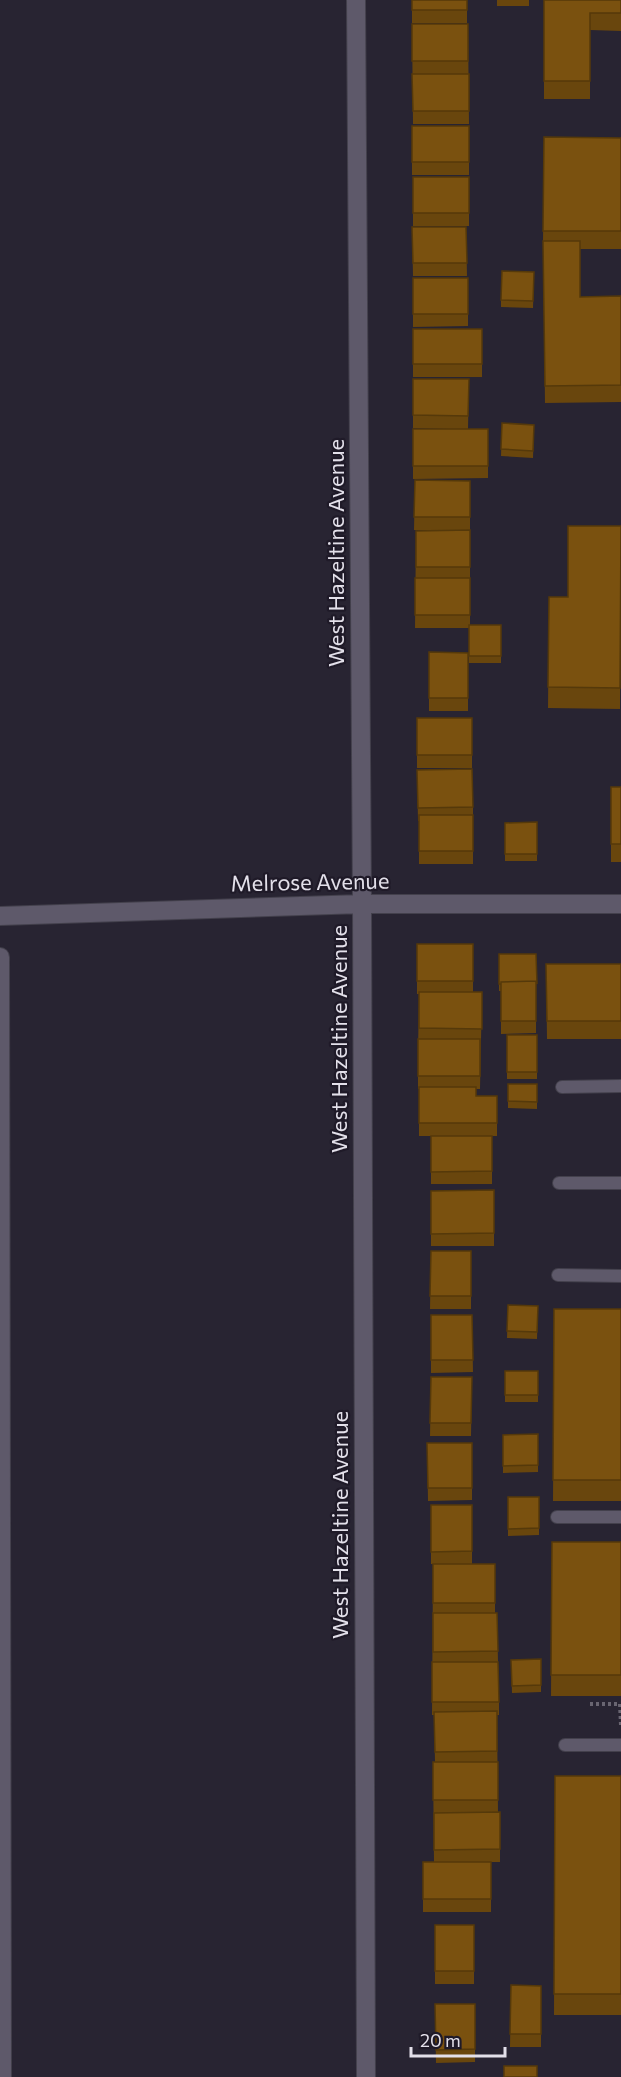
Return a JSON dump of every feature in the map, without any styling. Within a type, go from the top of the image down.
[{"type":"street","name":"West Hazeltine Avenue","points":[[356,0],[363,904],[366,2077]]},
{"type":"street","name":"Melrose Avenue","points":[[0,916],[363,904],[621,904]]},
{"type":"street","points":[[0,957],[3,2077]]},
{"type":"lane","points":[[562,1087],[621,1086]]},
{"type":"lane","points":[[559,1183],[621,1183]]},
{"type":"lane","points":[[558,1275],[621,1276]]},
{"type":"lane","points":[[557,1517],[621,1517]]},
{"type":"lane","points":[[565,1745],[621,1745]]},
{"type":"path","points":[[590,1704],[621,1704],[621,1726]]},
{"type":"building","points":[[412,0],[467,0],[467,10],[412,10]]},
{"type":"building","points":[[544,0],[621,0],[621,13],[590,13],[590,81],[544,81]]},
{"type":"building","points":[[412,24],[468,24],[468,61],[412,61]]},
{"type":"building","points":[[412,74],[469,74],[469,111],[413,111]]},
{"type":"building","points":[[412,126],[469,126],[469,162],[412,162]]},
{"type":"building","points":[[544,137],[621,138],[621,231],[543,231]]},
{"type":"building","points":[[413,177],[469,177],[469,213],[413,213]]},
{"type":"building","points":[[412,227],[466,227],[467,263],[413,263]]},
{"type":"building","points":[[543,241],[580,241],[580,297],[621,296],[621,385],[545,386]]},
{"type":"building","points":[[502,271],[534,272],[533,301],[501,300]]},
{"type":"building","points":[[413,278],[468,278],[468,314],[413,314]]},
{"type":"building","points":[[413,329],[482,329],[482,364],[413,364]]},
{"type":"building","points":[[413,379],[469,379],[468,416],[413,415]]},
{"type":"building","points":[[502,423],[534,425],[533,451],[501,449]]},
{"type":"building","points":[[413,429],[488,429],[488,466],[413,466]]},
{"type":"building","points":[[415,480],[470,481],[470,517],[414,517]]},
{"type":"building","points":[[568,526],[621,526],[620,688],[548,687],[549,597],[568,597]]},
{"type":"building","points":[[470,530],[470,567],[416,567],[416,531]]},
{"type":"building","points":[[415,578],[470,578],[470,615],[415,615]]},
{"type":"building","points":[[469,625],[501,625],[501,656],[469,656]]},
{"type":"building","points":[[429,652],[468,653],[468,698],[429,698]]},
{"type":"building","points":[[417,718],[472,718],[472,755],[417,755]]},
{"type":"building","points":[[472,769],[473,807],[418,808],[417,770]]},
{"type":"building","points":[[611,787],[621,787],[621,844],[611,844]]},
{"type":"building","points":[[419,815],[473,815],[473,851],[419,851]]},
{"type":"building","points":[[537,822],[537,854],[505,854],[505,823]]},
{"type":"building","points":[[417,944],[473,944],[473,981],[417,981]]},
{"type":"building","points":[[499,954],[536,954],[537,984],[536,981],[501,982],[499,984]]},
{"type":"building","points":[[546,964],[621,964],[621,1021],[547,1021]]},
{"type":"building","points":[[536,981],[536,1021],[501,1021],[501,982]]},
{"type":"building","points":[[419,992],[482,992],[482,1029],[419,1028]]},
{"type":"building","points":[[507,1035],[537,1035],[537,1072],[507,1072]]},
{"type":"building","points":[[418,1039],[480,1039],[480,1076],[418,1076]]},
{"type":"building","points":[[508,1084],[537,1084],[537,1102],[508,1101]]},
{"type":"building","points":[[419,1087],[476,1087],[476,1096],[497,1096],[497,1123],[419,1123]]},
{"type":"building","points":[[431,1136],[492,1136],[492,1171],[431,1172]]},
{"type":"building","points":[[494,1190],[494,1233],[431,1234],[431,1191]]},
{"type":"building","points":[[431,1251],[471,1251],[471,1296],[430,1296]]},
{"type":"building","points":[[508,1305],[538,1306],[537,1332],[507,1331]]},
{"type":"building","points":[[554,1309],[621,1309],[621,1480],[553,1480]]},
{"type":"building","points":[[431,1315],[472,1315],[473,1360],[431,1360]]},
{"type":"building","points":[[505,1371],[538,1371],[538,1395],[505,1395]]},
{"type":"building","points":[[431,1377],[472,1377],[471,1423],[430,1423]]},
{"type":"building","points":[[538,1434],[538,1465],[503,1466],[503,1435]]},
{"type":"building","points":[[427,1443],[472,1443],[472,1488],[428,1488]]},
{"type":"building","points":[[508,1497],[539,1497],[539,1528],[508,1529]]},
{"type":"building","points":[[431,1505],[472,1505],[472,1551],[431,1552]]},
{"type":"building","points":[[552,1542],[621,1542],[621,1675],[551,1675]]},
{"type":"building","points":[[433,1564],[495,1564],[495,1603],[433,1603]]},
{"type":"building","points":[[433,1613],[497,1613],[498,1651],[433,1652]]},
{"type":"building","points":[[541,1659],[541,1685],[512,1686],[511,1660]]},
{"type":"building","points":[[432,1662],[498,1662],[499,1702],[432,1702]]},
{"type":"building","points":[[497,1711],[497,1751],[435,1752],[434,1712]]},
{"type":"building","points":[[433,1762],[498,1762],[498,1800],[433,1800]]},
{"type":"building","points":[[555,1776],[621,1776],[621,1994],[554,1994]]},
{"type":"building","points":[[500,1812],[500,1849],[434,1850],[434,1813]]},
{"type":"building","points":[[423,1862],[491,1862],[491,1899],[423,1899]]},
{"type":"building","points":[[435,1925],[474,1925],[474,1971],[435,1971]]},
{"type":"building","points":[[511,1985],[541,1986],[541,2034],[510,2034]]},
{"type":"building","points":[[435,2004],[475,2004],[475,2049],[436,2050]]},
{"type":"building","points":[[504,2066],[537,2066],[537,2077],[504,2077]]}]
